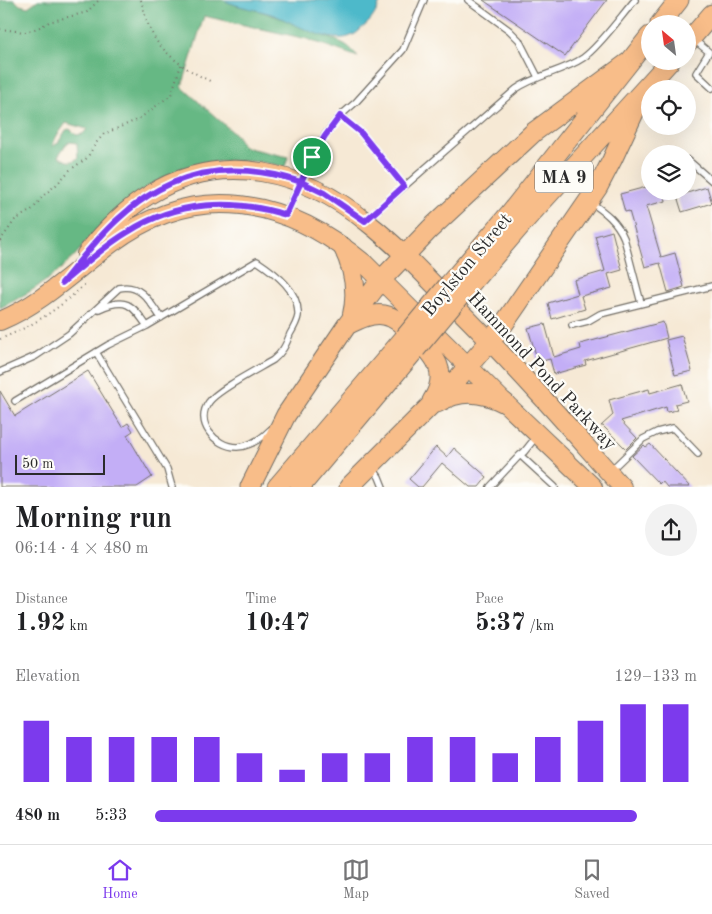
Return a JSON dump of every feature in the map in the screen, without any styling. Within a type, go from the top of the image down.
[{"type":"highway","points":[[667,15],[678,1]]},
{"type":"highway","points":[[696,33],[712,14]]},
{"type":"highway","name":"Boylston Street","points":[[456,289],[526,192],[641,47]]},
{"type":"highway","points":[[250,486],[286,415],[350,321],[404,255],[534,132],[629,62]]},
{"type":"highway","name":"Boylston Street","points":[[653,80],[662,70]]},
{"type":"highway","name":"Boylston Street","points":[[277,486],[410,343],[456,289],[528,217],[641,93]]},
{"type":"highway","points":[[349,486],[468,366],[511,314],[589,201],[612,160],[641,98]]},
{"type":"highway","points":[[343,247],[355,283],[354,309],[350,321]]},
{"type":"highway","points":[[350,321],[369,316],[390,316],[403,325],[429,350],[438,362],[439,383],[434,398],[426,410]]},
{"type":"highway","name":"Boylston Street","points":[[300,486],[410,343]]},
{"type":"highway","points":[[426,410],[448,397],[468,392],[485,394],[504,403]]},
{"type":"main road","name":"Hammond Pond Parkway","points":[[62,283],[98,239],[117,220],[148,195],[169,184],[214,171],[235,170],[278,174],[301,182],[324,193],[365,221],[404,255],[542,397],[622,486]]},
{"type":"main road","name":"Hammond Pond Parkway","points":[[0,321],[26,308],[62,283],[129,231],[166,213],[187,208],[226,204],[252,206],[286,215],[321,232],[343,247],[382,280],[504,403],[589,485]]},
{"type":"lane","points":[[286,215],[319,146],[340,116],[356,102],[403,50],[409,40],[424,0]]},
{"type":"lane","points":[[468,0],[504,26],[519,40],[538,77]]},
{"type":"lane","points":[[365,221],[516,89],[588,54],[635,0]]},
{"type":"lane","points":[[696,43],[710,50],[696,73],[712,88]]},
{"type":"lane","points":[[340,116],[361,133],[404,186]]},
{"type":"lane","points":[[696,167],[712,181]]},
{"type":"lane","points":[[589,201],[607,214],[620,229],[641,303]]},
{"type":"lane","points":[[15,400],[96,352],[148,326],[258,261],[286,284],[296,303],[298,317],[280,354],[213,397],[207,404],[204,417],[207,429],[214,439],[224,445],[238,447],[250,444],[262,437],[286,415]]},
{"type":"lane","points":[[572,325],[588,321],[600,314],[712,286]]},
{"type":"lane","points":[[0,372],[54,345],[97,310],[119,288],[133,287],[144,294],[161,318]]},
{"type":"lane","points":[[97,310],[110,304],[124,302],[135,309],[148,326]]},
{"type":"lane","points":[[96,352],[167,469],[171,477],[172,486]]},
{"type":"lane","points":[[609,472],[644,440],[656,432],[673,428],[698,454]]},
{"type":"lane","points":[[490,486],[538,435]]},
{"type":"lane","points":[[520,455],[555,486]]},
{"type":"lane","points":[[370,465],[376,471],[383,486]]},
{"type":"path","points":[[0,29],[25,32],[49,22],[87,12],[99,0]]},
{"type":"path","points":[[141,0],[146,18],[158,43],[181,65],[210,81]]},
{"type":"path","points":[[0,241],[15,220],[33,209],[44,195],[70,170],[87,158],[104,134],[138,119],[171,94],[181,65]]},
{"type":"path","points":[[0,339],[30,325],[60,306],[93,277]]},
{"type":"green space","points":[[0,0],[15,0],[20,5],[28,7],[38,0],[223,0],[284,19],[341,42],[349,47],[358,57],[307,39],[204,16],[182,87],[236,135],[244,147],[288,157],[285,167],[260,162],[213,162],[191,167],[170,175],[130,199],[54,275],[16,300],[0,308]],"holes":[[[66,123],[87,129],[83,134],[76,135],[70,129],[66,130],[58,143],[52,147],[56,137]],[[67,143],[77,143],[78,158],[68,161],[58,156]]]},
{"type":"water","points":[[223,0],[381,0],[371,19],[358,32],[344,38],[335,38],[313,32],[274,15]]},
{"type":"building","points":[[483,0],[607,0],[565,56]]},
{"type":"building","points":[[707,187],[712,203],[682,212],[678,200],[696,200],[696,190]]},
{"type":"building","points":[[641,188],[641,200],[666,200],[646,206],[661,257],[675,253],[684,287],[668,292],[660,263],[645,267],[629,211],[625,212],[620,194]]},
{"type":"building","points":[[612,231],[622,270],[608,274],[612,288],[581,296],[585,309],[552,319],[548,303],[578,294],[574,280],[605,271],[595,236]]},
{"type":"building","points":[[663,322],[667,338],[585,361],[586,365],[554,374],[550,359],[538,362],[528,328],[545,324],[554,357],[581,349],[580,344]]},
{"type":"building","points":[[682,336],[692,371],[675,375],[666,340]]},
{"type":"building","points":[[88,371],[122,427],[128,423],[133,431],[127,435],[152,477],[137,487],[0,487],[0,391],[15,416]]},
{"type":"building","points":[[682,384],[687,401],[675,404],[677,410],[667,412],[666,407],[621,421],[637,438],[626,449],[601,426],[613,415],[609,400],[649,389],[650,393]]},
{"type":"building","points":[[650,444],[690,487],[667,487],[662,481],[659,484],[632,456],[644,445],[646,447]]},
{"type":"building","points":[[436,447],[447,457],[454,448],[487,477],[479,487],[470,487],[442,463],[422,487],[418,487],[409,479]]},
{"type":"route","points":[[312,157],[301,182],[278,174],[257,171],[214,171],[192,176],[159,189],[138,202],[117,220],[98,239],[62,283],[111,243],[147,221],[166,213],[204,205],[226,204],[252,206],[286,215],[301,182],[324,193],[365,221],[404,186],[361,133],[340,116],[312,157]]}]
